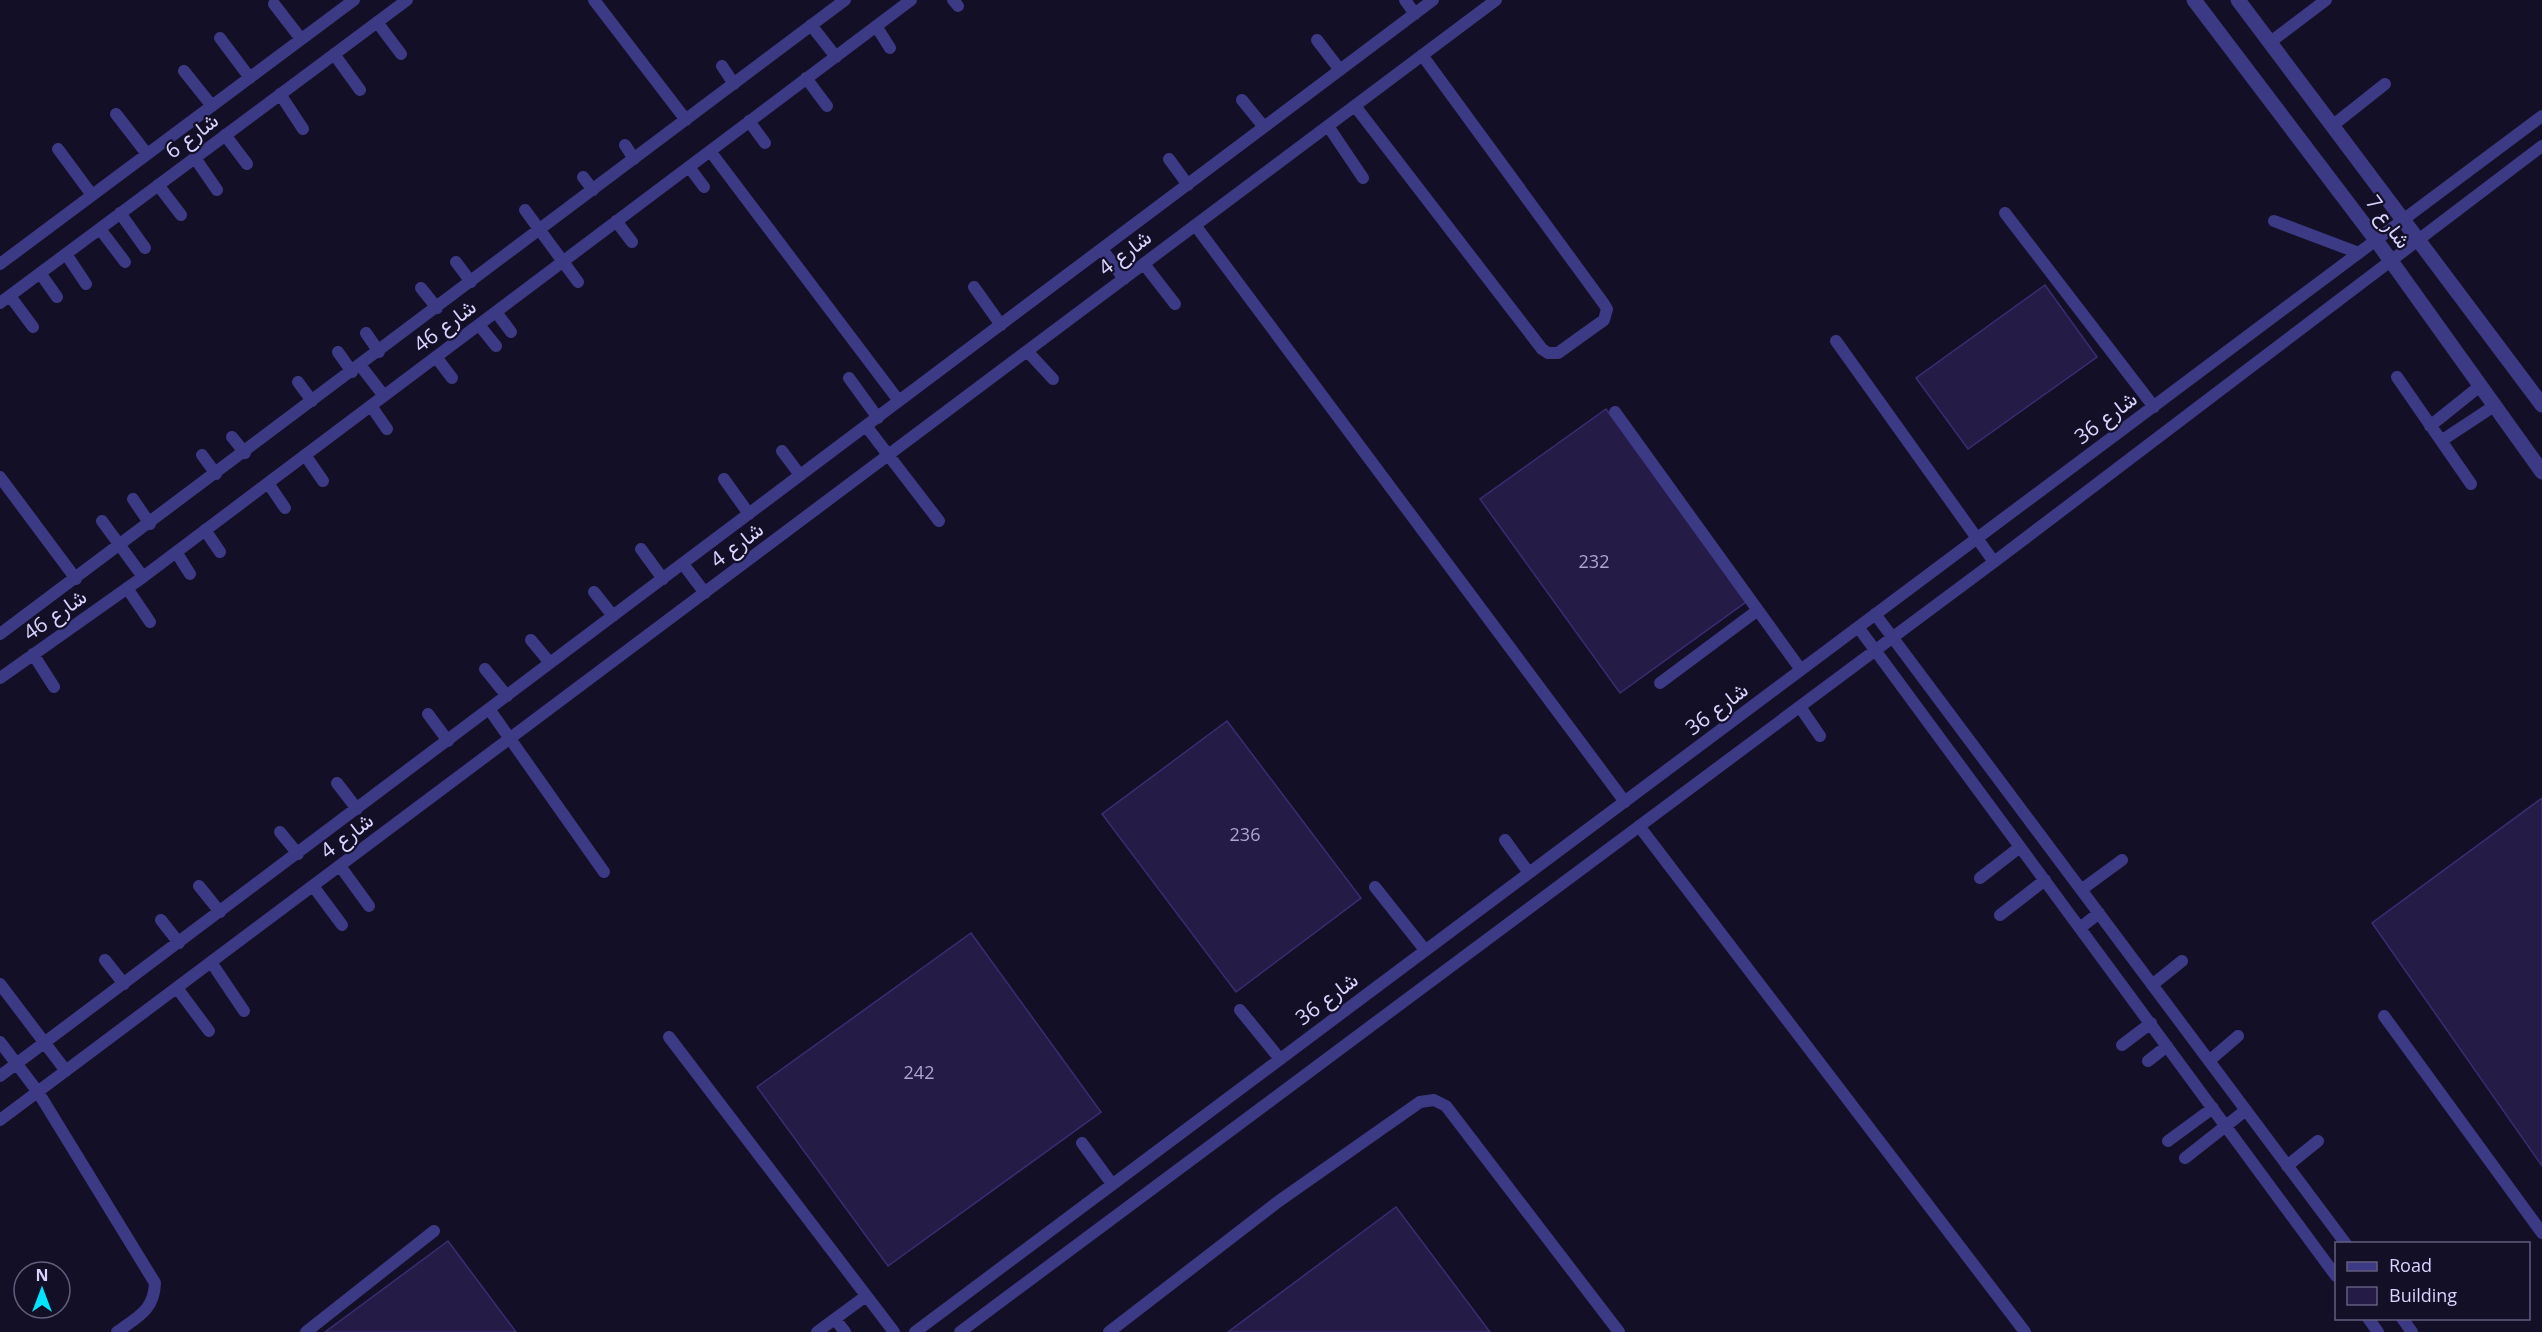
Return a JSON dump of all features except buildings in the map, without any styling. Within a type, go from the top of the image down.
[{"type":"street","name":"شارع 7","points":[[2194,0],[2376,240],[2494,406],[2539,463]]},
{"type":"street","name":"شارع 7","points":[[2238,0],[2542,405]]},
{"type":"lane","name":"شارع 6","points":[[1,260],[354,0]]},
{"type":"lane","name":"شارع 6","points":[[5,299],[406,0]]},
{"type":"lane","points":[[594,0],[686,120]]},
{"type":"lane","name":"شارع 46","points":[[2,630],[121,546],[734,84],[811,25],[829,5],[845,0]]},
{"type":"lane","name":"شارع 46","points":[[0,678],[143,577],[911,0]]},
{"type":"lane","points":[[1405,0],[1415,14]]},
{"type":"lane","name":"شارع 4","points":[[0,1076],[1433,0]]},
{"type":"lane","name":"شارع 4","points":[[0,1120],[1496,0]]},
{"type":"lane","points":[[2269,42],[2326,0]]},
{"type":"lane","points":[[274,4],[301,39]]},
{"type":"lane","points":[[377,22],[400,54]]},
{"type":"lane","points":[[811,25],[836,57]]},
{"type":"lane","points":[[876,26],[890,48]]},
{"type":"lane","points":[[220,38],[250,78]]},
{"type":"lane","points":[[1317,40],[1340,70]]},
{"type":"lane","points":[[334,54],[360,90]]},
{"type":"lane","points":[[1355,106],[1542,349],[1548,353],[1558,353],[1604,320],[1607,309],[1604,304],[1422,56]]},
{"type":"lane","points":[[722,66],[734,84]]},
{"type":"lane","points":[[183,71],[212,106]]},
{"type":"lane","points":[[806,78],[827,106]]},
{"type":"lane","points":[[2332,126],[2385,84]]},
{"type":"lane","points":[[280,94],[303,129]]},
{"type":"lane","points":[[1242,100],[1264,127]]},
{"type":"lane","points":[[116,114],[147,154]]},
{"type":"lane","name":"شارع 36","points":[[915,1332],[2542,116]]},
{"type":"lane","points":[[749,122],[765,143]]},
{"type":"lane","points":[[1328,126],[1363,178]]},
{"type":"lane","points":[[225,135],[247,164]]},
{"type":"lane","points":[[625,145],[634,159]]},
{"type":"lane","points":[[960,1332],[1994,562],[2542,146]]},
{"type":"lane","points":[[58,149],[92,195]]},
{"type":"lane","points":[[710,151],[899,401]]},
{"type":"lane","points":[[195,158],[217,190]]},
{"type":"lane","points":[[1169,159],[1188,185]]},
{"type":"lane","points":[[689,167],[704,187]]},
{"type":"lane","points":[[583,177],[593,189]]},
{"type":"lane","points":[[158,185],[181,215]]},
{"type":"lane","points":[[525,210],[578,282]]},
{"type":"lane","points":[[120,213],[145,248]]},
{"type":"lane","points":[[2005,213],[2154,407]]},
{"type":"lane","points":[[616,221],[632,242]]},
{"type":"lane","points":[[2274,221],[2359,253]]},
{"type":"lane","points":[[1195,225],[1625,802]]},
{"type":"lane","points":[[100,229],[124,262]]},
{"type":"lane","points":[[1102,249],[1124,279]]},
{"type":"lane","points":[[66,254],[86,284]]},
{"type":"lane","points":[[456,262],[471,282]]},
{"type":"lane","points":[[1144,264],[1175,304]]},
{"type":"lane","points":[[40,273],[57,297]]},
{"type":"lane","points":[[974,287],[1001,325]]},
{"type":"lane","points":[[421,288],[437,308]]},
{"type":"lane","points":[[5,299],[33,327]]},
{"type":"lane","points":[[496,312],[511,332]]},
{"type":"lane","points":[[479,325],[496,346]]},
{"type":"lane","points":[[366,333],[378,352]]},
{"type":"lane","points":[[1836,341],[1994,562]]},
{"type":"lane","points":[[1027,351],[1053,379]]},
{"type":"lane","points":[[338,352],[384,396]]},
{"type":"lane","points":[[436,357],[452,378]]},
{"type":"lane","points":[[2397,377],[2471,484]]},
{"type":"lane","points":[[849,378],[878,418]]},
{"type":"lane","points":[[297,382],[312,401]]},
{"type":"lane","points":[[2430,426],[2480,386]]},
{"type":"lane","points":[[371,406],[387,429]]},
{"type":"lane","points":[[2441,441],[2494,406]]},
{"type":"lane","points":[[1615,412],[1801,670]]},
{"type":"lane","points":[[866,426],[939,521]]},
{"type":"lane","points":[[232,436],[245,453]]},
{"type":"lane","points":[[782,451],[800,476]]},
{"type":"lane","points":[[202,455],[216,474]]},
{"type":"lane","points":[[305,455],[323,481]]},
{"type":"lane","points":[[0,477],[76,579]]},
{"type":"lane","points":[[724,479],[749,514]]},
{"type":"lane","points":[[268,483],[285,508]]},
{"type":"lane","points":[[133,499],[150,524]]},
{"type":"lane","points":[[102,521],[143,577]]},
{"type":"lane","points":[[205,530],[220,552]]},
{"type":"lane","points":[[641,549],[663,579]]},
{"type":"lane","points":[[176,552],[190,574]]},
{"type":"lane","points":[[683,564],[705,593]]},
{"type":"lane","points":[[127,588],[150,622]]},
{"type":"lane","points":[[594,592],[613,616]]},
{"type":"lane","points":[[1660,684],[1758,610]]},
{"type":"lane","points":[[1875,614],[2344,1242]]},
{"type":"lane","points":[[1858,627],[2335,1273]]},
{"type":"lane","points":[[531,640],[550,663]]},
{"type":"lane","points":[[33,654],[54,687]]},
{"type":"lane","points":[[485,669],[507,696]]},
{"type":"lane","points":[[1800,707],[1820,736]]},
{"type":"lane","points":[[489,710],[604,872]]},
{"type":"lane","points":[[428,714],[448,741]]},
{"type":"lane","points":[[337,783],[357,809]]},
{"type":"lane","points":[[1639,826],[2025,1332]]},
{"type":"lane","points":[[280,832],[297,854]]},
{"type":"lane","points":[[1504,840],[1529,873]]},
{"type":"lane","points":[[1980,878],[2020,847]]},
{"type":"lane","points":[[2081,890],[2122,860]]},
{"type":"lane","points":[[340,866],[369,906]]},
{"type":"lane","points":[[2000,915],[2045,880]]},
{"type":"lane","points":[[199,886],[220,912]]},
{"type":"lane","points":[[313,886],[342,925]]},
{"type":"lane","points":[[1375,887],[1425,951]]},
{"type":"lane","points":[[2080,928],[2099,913]]},
{"type":"lane","points":[[161,920],[179,943]]},
{"type":"lane","points":[[105,960],[124,984]]},
{"type":"lane","points":[[2152,984],[2182,961]]},
{"type":"lane","points":[[211,962],[244,1011]]},
{"type":"lane","points":[[0,984],[66,1071]]},
{"type":"lane","points":[[177,988],[209,1031]]},
{"type":"lane","points":[[1240,1010],[1280,1059]]},
{"type":"lane","points":[[2384,1016],[2542,1233]]},
{"type":"lane","points":[[2122,1044],[2151,1023]]},
{"type":"lane","points":[[2209,1061],[2238,1036]]},
{"type":"lane","points":[[669,1038],[894,1332]]},
{"type":"lane","points":[[0,1042],[38,1092],[155,1283],[155,1296],[151,1306],[117,1332]]},
{"type":"lane","points":[[2148,1061],[2167,1046]]},
{"type":"lane","points":[[1109,1332],[1279,1201],[1420,1102],[1434,1100],[1446,1106],[1619,1332]]},
{"type":"lane","points":[[2168,1141],[2213,1108]]},
{"type":"lane","points":[[2185,1158],[2246,1110]]},
{"type":"lane","points":[[2287,1166],[2318,1141]]},
{"type":"lane","points":[[1082,1143],[1112,1185]]},
{"type":"lane","points":[[306,1332],[434,1232]]},
{"type":"lane","points":[[817,1332],[866,1296]]},
{"type":"lane","points":[[835,1319],[845,1332]]}]
